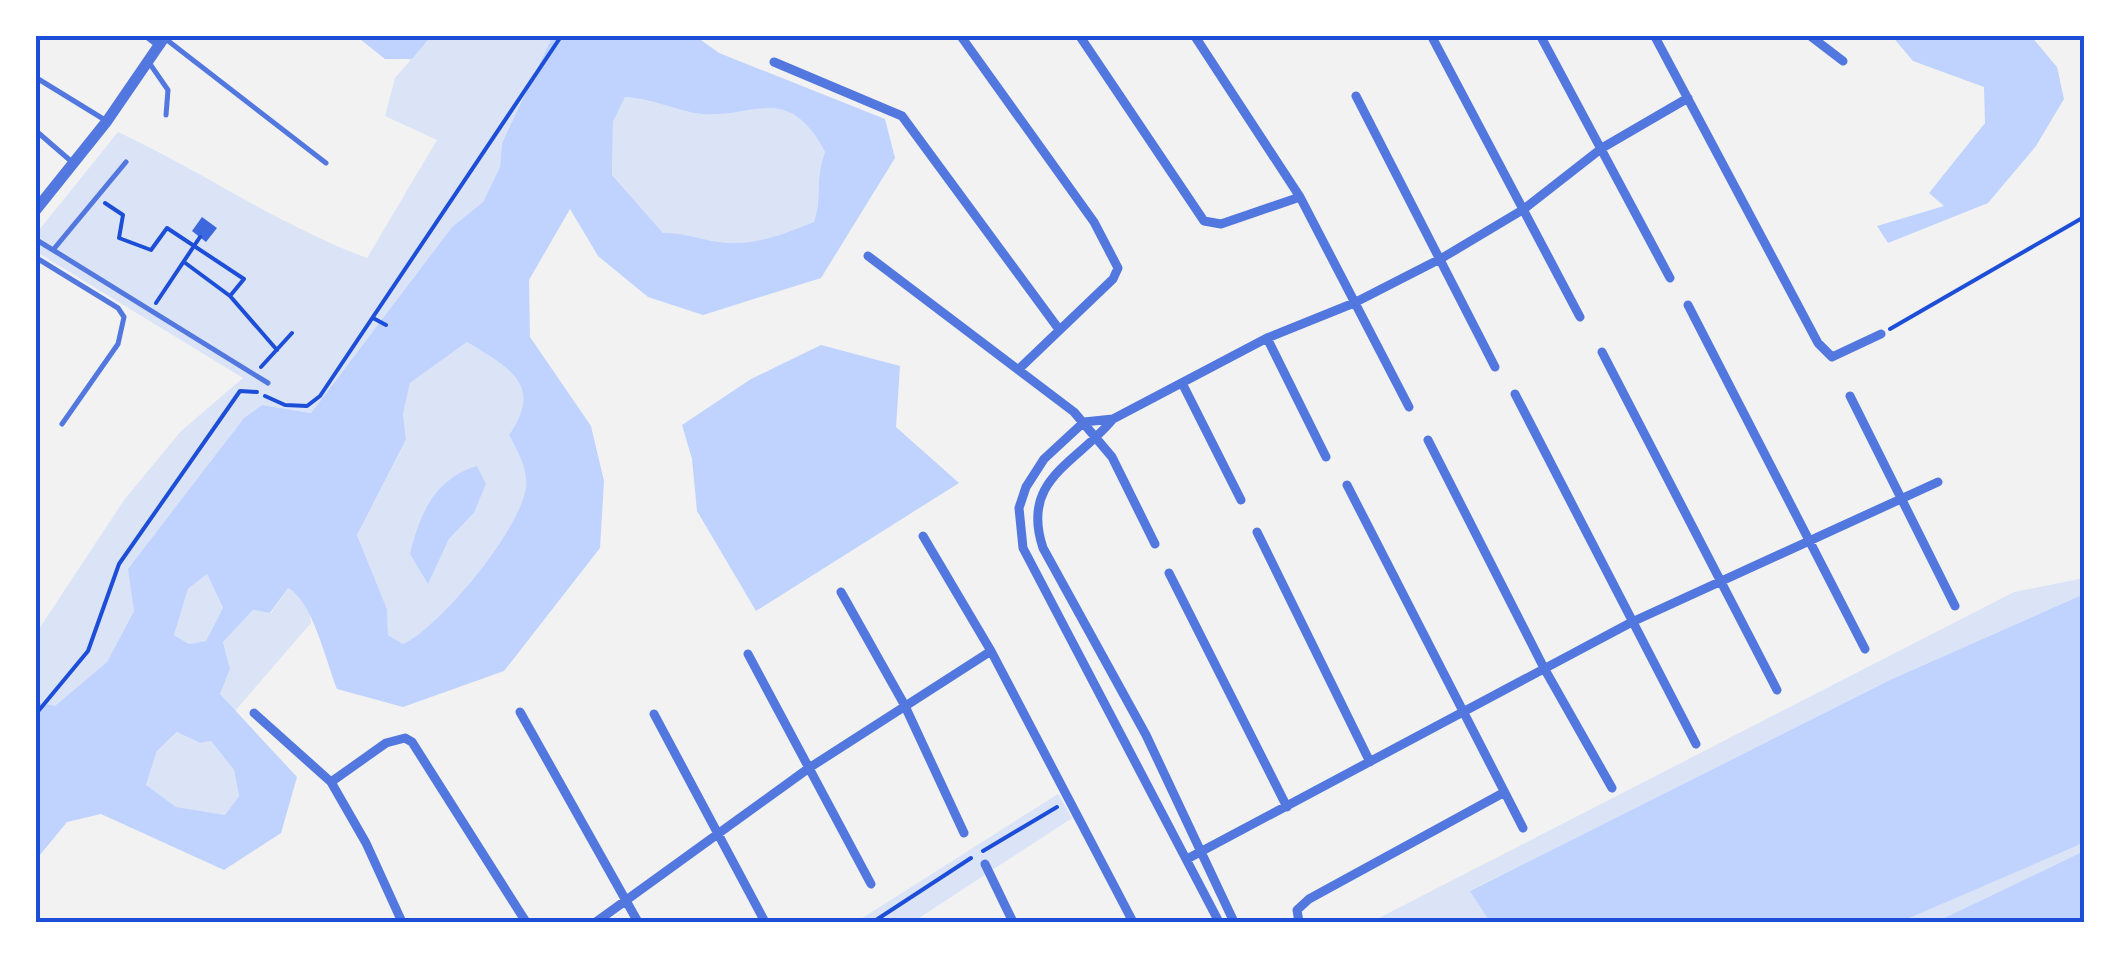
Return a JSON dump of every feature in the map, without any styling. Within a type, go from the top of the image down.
[{"type":"street","points":[[35,211],[107,122],[163,40],[146,35]]},
{"type":"street","points":[[960,35],[1094,222],[1115,258],[1113,280],[1020,368]]},
{"type":"street","points":[[1079,35],[1204,221],[1220,224],[1300,197]]},
{"type":"street","points":[[1194,35],[1300,197],[1409,407]]},
{"type":"street","points":[[1540,35],[1670,278]]},
{"type":"street","points":[[1654,35],[1824,351],[1832,357],[1842,355],[1882,334]]},
{"type":"street","points":[[1809,35],[1843,61]]},
{"type":"street","points":[[1432,39],[1580,318]]},
{"type":"street","points":[[774,62],[902,116],[1058,328]]},
{"type":"street","points":[[1356,96],[1442,258],[1494,367]]},
{"type":"street","points":[[1234,922],[1104,658],[1043,548],[1036,516],[1042,491],[1113,419],[1267,338],[1354,303],[1442,258],[1524,209],[1602,148],[1688,98]]},
{"type":"street","points":[[868,256],[1020,368],[1084,422],[1098,437],[1155,544]]},
{"type":"street","points":[[1688,305],[1865,649]]},
{"type":"street","points":[[1267,338],[1326,457]]},
{"type":"street","points":[[1602,352],[1777,690]]},
{"type":"street","points":[[1182,382],[1241,500]]},
{"type":"street","points":[[1515,394],[1696,744]]},
{"type":"street","points":[[1850,396],[1954,606]]},
{"type":"street","points":[[1113,419],[1084,422],[1044,460],[1026,487],[1019,508],[1027,555],[1219,922]]},
{"type":"street","points":[[1428,440],[1544,668],[1612,788]]},
{"type":"street","points":[[1187,860],[1632,622],[1938,482]]},
{"type":"street","points":[[1347,485],[1523,828]]},
{"type":"street","points":[[1258,532],[1370,762]]},
{"type":"street","points":[[923,536],[991,651],[1134,922]]},
{"type":"street","points":[[1027,555],[1043,548]]},
{"type":"street","points":[[1169,573],[1288,807]]},
{"type":"street","points":[[841,592],[904,704],[964,833]]},
{"type":"street","points":[[596,922],[808,768],[991,651]]},
{"type":"street","points":[[748,654],[871,884]]},
{"type":"street","points":[[1088,667],[1104,658]]},
{"type":"street","points":[[520,712],[638,922]]},
{"type":"street","points":[[254,713],[332,782],[366,843],[402,922]]},
{"type":"street","points":[[654,714],[764,922]]},
{"type":"street","points":[[332,782],[386,743],[406,738],[453,801],[526,922]]},
{"type":"street","points":[[1299,922],[1297,910],[1308,899],[1503,793]]},
{"type":"street","points":[[985,864],[1013,922]]},
{"type":"lane","points":[[163,40],[326,163]]},
{"type":"lane","points":[[148,62],[168,90],[166,115]]},
{"type":"lane","points":[[35,77],[107,122]]},
{"type":"lane","points":[[35,130],[74,164]]},
{"type":"lane","points":[[53,250],[126,162]]},
{"type":"lane","points":[[35,240],[268,383]]},
{"type":"lane","points":[[35,257],[118,308],[124,316],[118,344],[62,424]]},
{"type":"path","points":[[35,715],[88,651],[119,564],[240,391],[251,389],[285,405],[308,406],[320,396],[562,35]]},
{"type":"path","points":[[97,197],[123,215],[119,238],[151,250],[166,228],[196,244],[244,279],[230,296]]},
{"type":"path","points":[[1882,334],[2084,217]]},
{"type":"path","points":[[150,311],[200,237]]},
{"type":"path","points":[[184,262],[230,296],[277,350]]},
{"type":"path","points":[[372,318],[386,325]]},
{"type":"path","points":[[254,375],[292,333]]},
{"type":"shaded area","points":[[432,35],[553,35],[502,143],[500,167],[483,202],[452,227],[311,413],[262,405],[244,418],[129,569],[134,611],[107,662],[55,707],[35,702],[35,635],[124,500],[181,431],[243,378],[35,251],[35,235],[118,132],[303,230],[367,258],[437,140],[385,116],[395,78]]},
{"type":"shaded area","points":[[625,97],[695,112],[715,114],[766,108],[796,116],[811,129],[825,152],[814,222],[744,243],[663,233],[612,175],[613,122]]},
{"type":"shaded area","points":[[467,342],[508,369],[522,390],[519,417],[509,435],[524,467],[526,487],[510,527],[476,575],[437,618],[403,644],[388,635],[387,609],[357,535],[406,441],[403,414],[410,383]],"holes":[[[486,484],[474,513],[449,539],[428,583],[411,554]]]},
{"type":"shaded area","points":[[207,574],[223,609],[206,641],[189,644],[174,635],[188,589]]},
{"type":"shaded area","points":[[2084,578],[2084,594],[1892,679],[1471,890],[1490,922],[1371,922],[2014,592]]},
{"type":"shaded area","points":[[288,588],[305,602],[311,623],[235,711],[220,694],[230,669],[223,642],[253,610],[271,613]]},
{"type":"shaded area","points":[[178,732],[199,743],[211,741],[234,770],[239,796],[225,816],[176,807],[146,786],[157,751]]},
{"type":"shaded area","points":[[1058,794],[1072,818],[913,922],[856,922]]},
{"type":"shaded area","points":[[2084,841],[2084,851],[1936,922],[1900,922]]},
{"type":"water","points":[[355,35],[432,35],[412,59],[385,59]]},
{"type":"water","points":[[553,35],[694,35],[719,53],[885,119],[895,158],[821,278],[703,315],[648,297],[598,256],[570,209],[529,280],[530,337],[591,426],[604,481],[600,548],[504,671],[403,707],[337,689],[311,618],[288,588],[270,613],[253,610],[223,642],[230,669],[220,694],[297,777],[281,833],[224,870],[101,814],[67,822],[35,861],[35,702],[55,706],[107,662],[134,611],[128,569],[244,418],[262,405],[311,413],[452,227],[483,202],[500,167],[502,143]],"holes":[[[625,97],[695,113],[766,108],[796,116],[825,152],[814,222],[744,243],[663,233],[612,175],[613,122]],[[467,342],[508,369],[522,390],[519,417],[509,435],[524,467],[526,487],[510,527],[476,575],[437,618],[403,644],[388,635],[387,609],[357,535],[406,440],[403,414],[410,383]],[[207,574],[223,608],[206,641],[189,644],[174,635],[188,589]],[[177,732],[200,743],[211,741],[234,770],[239,796],[225,815],[176,807],[146,785],[157,751]]]},
{"type":"water","points":[[1891,35],[2030,35],[2057,67],[2064,99],[2036,146],[1988,203],[1888,243],[1877,226],[1944,206],[1929,193],[1985,123],[1984,87],[1913,61]]},
{"type":"water","points":[[821,345],[900,366],[896,427],[959,483],[756,611],[697,511],[692,459],[682,425],[751,379]]},
{"type":"water","points":[[477,466],[486,484],[474,513],[449,539],[428,584],[410,554],[424,512],[450,480]]},
{"type":"water","points":[[2084,594],[2084,841],[2076,846],[1900,922],[1490,922],[1470,891],[1892,679]]},
{"type":"water","points":[[2084,851],[2084,922],[1936,922]]},
{"type":"building","points":[[202,217],[217,228],[206,242],[192,231]]}]
